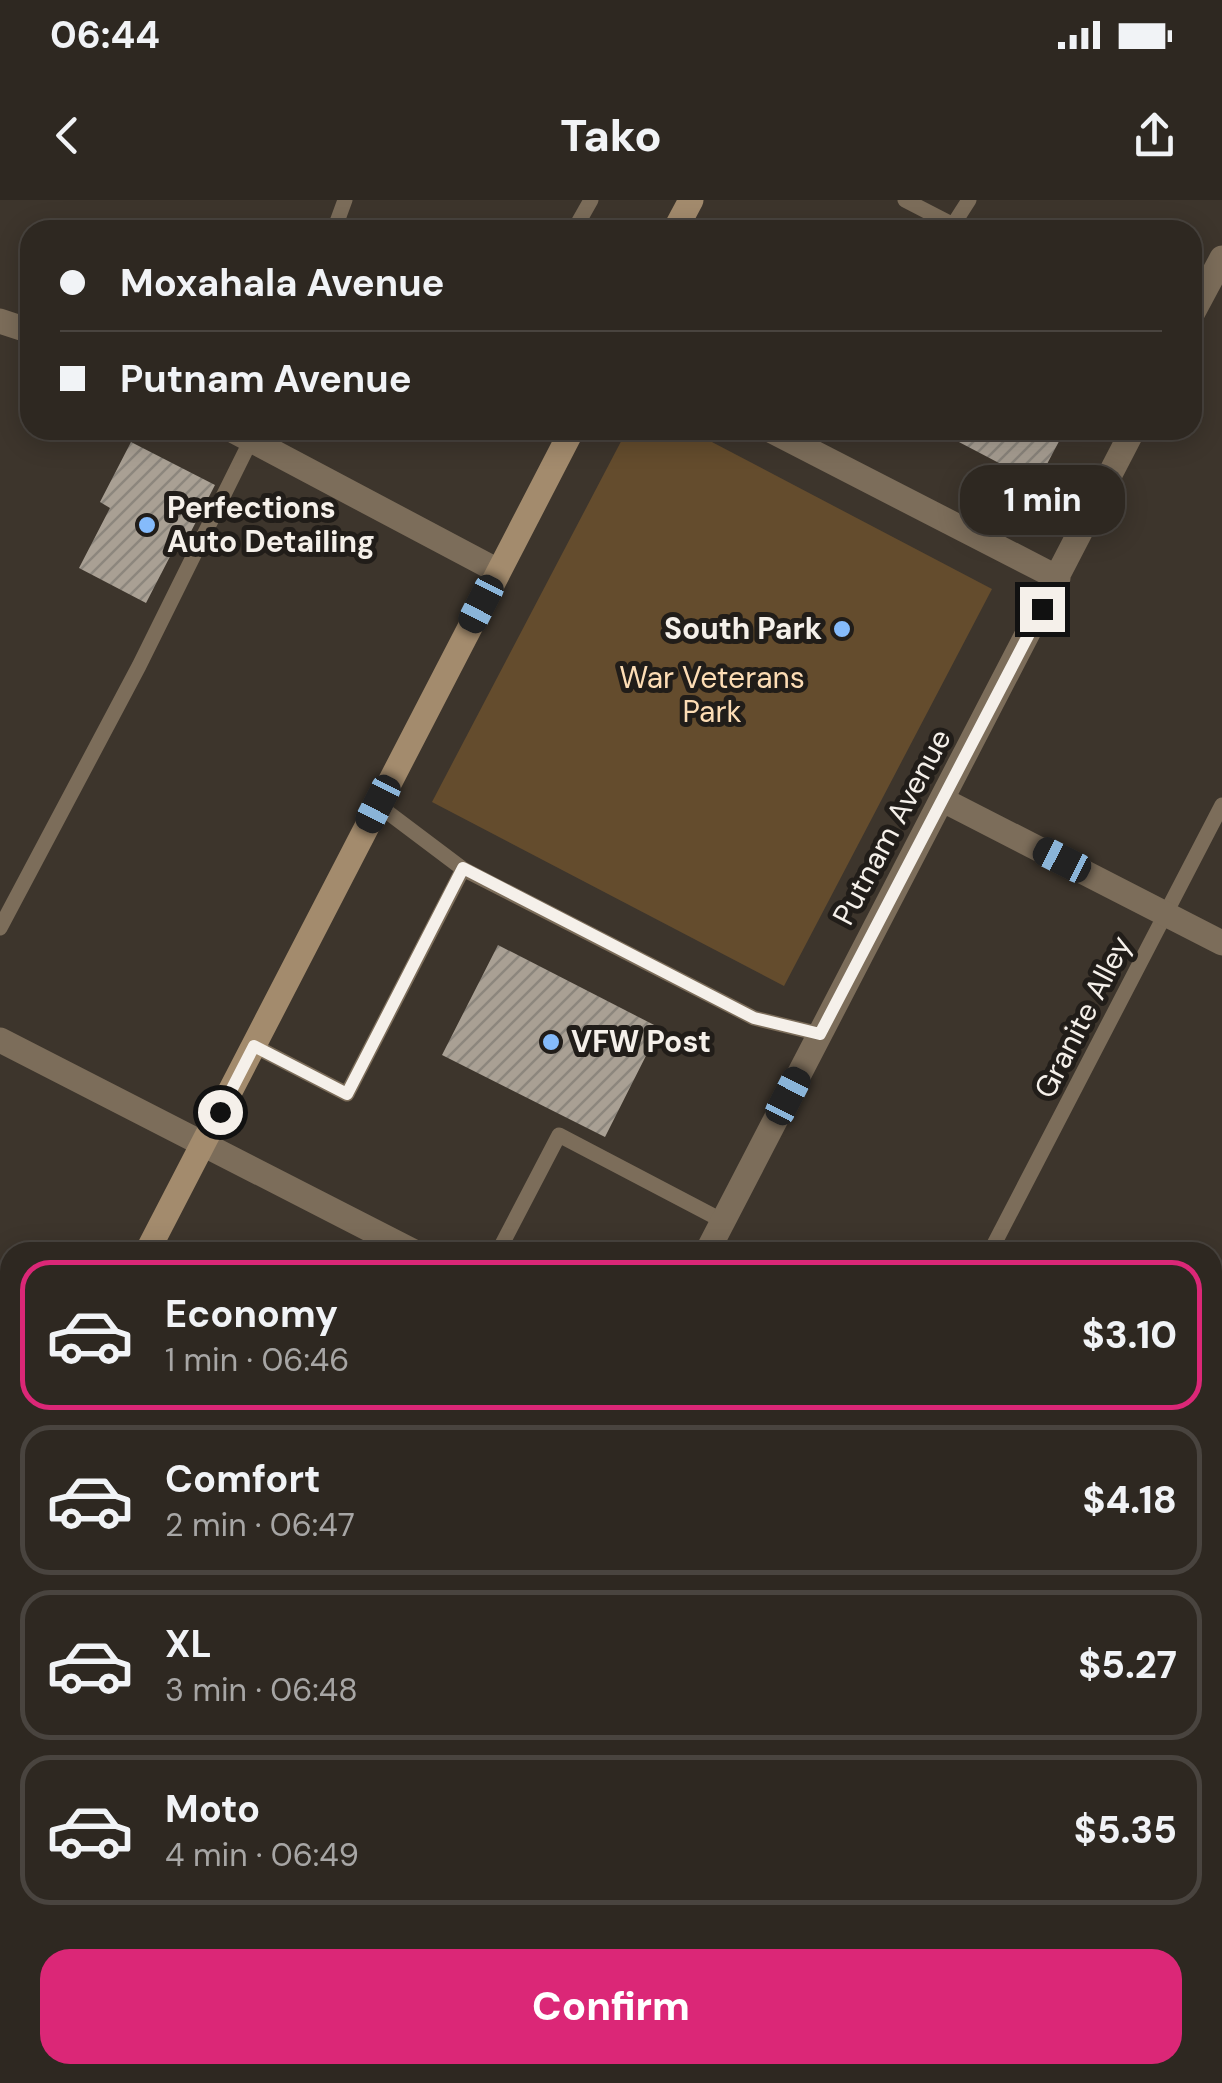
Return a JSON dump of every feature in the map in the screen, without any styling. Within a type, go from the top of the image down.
[{"type":"street","points":[[1202,295],[1222,258]]},
{"type":"street","points":[[251,440],[498,571]]},
{"type":"street","points":[[153,1242],[567,440]]},
{"type":"street","points":[[789,440],[1058,578]]},
{"type":"street","name":"Putnam Avenue","points":[[712,1242],[1128,440]]},
{"type":"street","points":[[943,800],[1222,942]]},
{"type":"street","points":[[0,1040],[394,1242]]},
{"type":"lane","points":[[905,200],[944,220]]},
{"type":"lane","points":[[0,928],[139,666],[240,440]]},
{"type":"lane","points":[[378,804],[463,868],[754,1018],[820,1034]]},
{"type":"lane","name":"Granite Alley","points":[[995,1242],[1222,806]]},
{"type":"lane","points":[[254,1046],[347,1094],[463,868]]},
{"type":"lane","points":[[503,1242],[558,1136],[723,1220]]},
{"type":"green space","name":"War Veterans Park","points":[[622,440],[708,440],[992,589],[784,986],[432,802]]},
{"type":"building","points":[[958,440],[1060,440],[1037,483]]},
{"type":"building","name":"Perfections Auto Detailing","points":[[131,442],[215,485],[183,547],[177,543],[146,603],[79,568],[110,508],[100,502]]},
{"type":"building","name":"VFW Post","points":[[498,945],[660,1028],[605,1137],[442,1055]]},
{"type":"place","name":"Perfections Auto Detailing","points":[[147,525]]},
{"type":"place","name":"South Park","points":[[842,629]]},
{"type":"place","name":"VFW Post","points":[[551,1042]]},
{"type":"route","points":[[220,1112],[254,1046],[347,1094],[463,868],[754,1018],[820,1034],[1042,609]]}]
